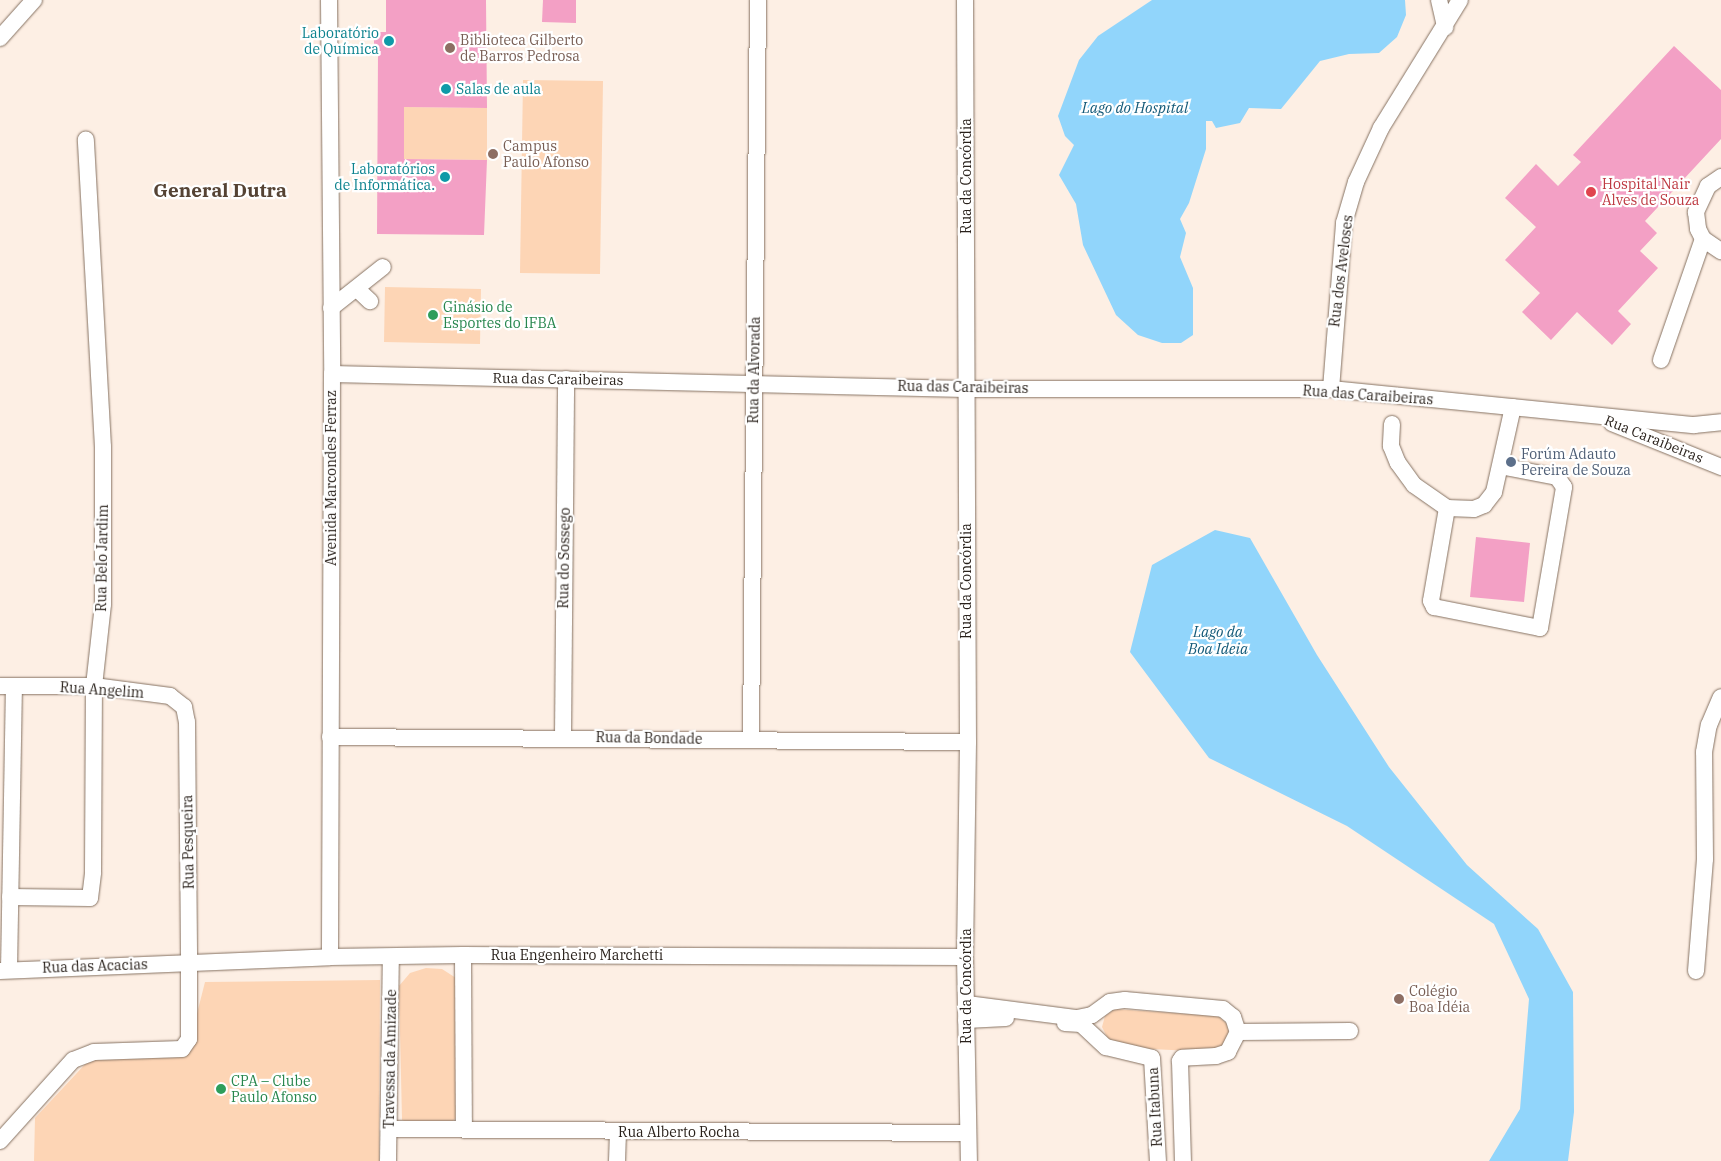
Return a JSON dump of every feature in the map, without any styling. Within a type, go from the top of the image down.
[{"type":"street","points":[[0,38],[34,0]]},
{"type":"street","name":"Avenida Marcondes Ferraz","points":[[328,0],[332,374],[330,957]]},
{"type":"street","name":"Rua da Alvorada","points":[[751,739],[758,0]]},
{"type":"street","name":"Rua da Concórdia","points":[[965,0],[968,742],[965,957],[970,1161]]},
{"type":"street","points":[[1438,0],[1445,27]]},
{"type":"street","name":"Rua dos Aveloses","points":[[1331,389],[1344,223],[1356,182],[1382,128],[1460,0]]},
{"type":"street","name":"Rua Belo Jardim","points":[[10,897],[90,898],[93,872],[94,686],[104,604],[103,447],[86,139]]},
{"type":"street","points":[[1721,177],[1708,186],[1696,212],[1698,229],[1703,239],[1721,252]]},
{"type":"street","points":[[1661,360],[1703,239]]},
{"type":"street","points":[[331,308],[357,290],[383,267]]},
{"type":"street","points":[[357,290],[370,301]]},
{"type":"street","name":"Rua das Caraibeiras","points":[[332,374],[966,389],[1331,389],[1594,415]]},
{"type":"street","name":"Rua do Sossego","points":[[563,736],[566,379]]},
{"type":"street","points":[[1392,424],[1391,446],[1398,463],[1414,485],[1446,508],[1460,511],[1484,505],[1494,492],[1513,407]]},
{"type":"street","name":"Rua Caraibeiras","points":[[1594,415],[1694,425],[1721,422]]},
{"type":"street","name":"Rua Caraibeiras","points":[[1594,415],[1721,466]]},
{"type":"street","points":[[1446,508],[1431,601],[1434,607],[1540,628],[1564,488],[1557,477],[1501,466]]},
{"type":"street","points":[[4,970],[10,897],[7,686]]},
{"type":"street","name":"Rua Angelim","points":[[7,686],[94,686],[170,696],[184,707],[187,722]]},
{"type":"street","points":[[1696,972],[1706,859],[1704,752],[1708,725],[1721,697]]},
{"type":"street","name":"Rua Pesqueira","points":[[0,1141],[72,1060],[94,1052],[182,1049],[189,1039],[187,722]]},
{"type":"street","name":"Rua da Bondade","points":[[330,737],[563,736],[968,742]]},
{"type":"street","points":[[464,955],[464,1128]]},
{"type":"street","name":"Rua Engenheiro Marchetti","points":[[190,963],[330,957],[391,958],[464,955],[965,957]]},
{"type":"street","name":"Travessa da Amizade","points":[[388,1161],[391,958]]},
{"type":"street","name":"Rua das Acacias","points":[[4,970],[190,963]]},
{"type":"street","points":[[966,1012],[1077,1018],[1092,1015],[1110,1002],[1125,1000],[1205,1005],[1223,1009],[1233,1018],[1238,1032],[1350,1030]]},
{"type":"street","name":"Rua Itabuna","points":[[966,1012],[1081,1024],[1106,1047],[1152,1058],[1158,1161]]},
{"type":"street","name":"Rua Itabuna","points":[[1182,1161],[1180,1062],[1182,1058],[1216,1056],[1228,1052],[1238,1032]]},
{"type":"street","name":"Rua Alberto Rocha","points":[[389,1129],[464,1128],[618,1132],[968,1133]]},
{"type":"street","points":[[618,1132],[618,1161]]},
{"type":"shaded area","points":[[523,80],[603,81],[600,274],[520,273]]},
{"type":"shaded area","points":[[404,107],[487,108],[487,160],[404,159]]},
{"type":"shaded area","name":"Ginásio de Esportes do IFBA","points":[[385,287],[481,289],[480,344],[384,342]]},
{"type":"shaded area","points":[[426,968],[442,969],[456,978],[459,1114],[452,1122],[416,1125],[402,1120],[399,986],[410,973]]},
{"type":"shaded area","name":"CPA – Clube Paulo Afonso","points":[[380,980],[379,1161],[34,1161],[35,1118],[89,1060],[186,1057],[205,982]]},
{"type":"shaded area","points":[[1115,1009],[1218,1016],[1227,1024],[1229,1035],[1225,1045],[1211,1052],[1112,1047],[1102,1027],[1105,1016]]},
{"type":"water","name":"Lago do Hospital","points":[[1152,0],[1405,0],[1406,15],[1397,37],[1379,53],[1349,54],[1320,61],[1281,109],[1249,108],[1240,123],[1216,128],[1212,121],[1206,121],[1206,149],[1189,203],[1180,219],[1186,233],[1180,257],[1193,288],[1193,335],[1181,343],[1162,343],[1138,335],[1116,315],[1083,245],[1076,204],[1059,175],[1074,145],[1065,136],[1058,116],[1079,60],[1098,36]]},
{"type":"water","name":"Lago da Boa Ideia","points":[[1215,530],[1250,538],[1317,655],[1389,767],[1467,865],[1538,929],[1573,992],[1574,1112],[1568,1161],[1489,1161],[1520,1109],[1529,999],[1494,924],[1347,826],[1209,758],[1130,652],[1152,565]]},
{"type":"building","points":[[386,0],[486,0],[487,108],[404,107],[404,159],[487,160],[484,235],[377,234],[378,51],[374,51],[374,32],[386,32]]},
{"type":"building","points":[[543,0],[576,0],[576,23],[542,22]]},
{"type":"building","name":"Hospital Nair Alves de Souza","points":[[1674,46],[1721,90],[1721,139],[1645,221],[1657,233],[1640,251],[1658,268],[1618,311],[1631,324],[1612,345],[1577,312],[1551,340],[1522,312],[1540,293],[1505,260],[1536,227],[1505,198],[1536,164],[1558,186],[1581,162],[1573,155]]},
{"type":"building","points":[[1476,537],[1530,543],[1524,602],[1470,597]]},
{"type":"place","name":"Laboratório de Química","points":[[389,41]]},
{"type":"place","name":"Biblioteca Gilberto de Barros Pedrosa","points":[[450,48]]},
{"type":"place","name":"Salas de aula","points":[[446,89]]},
{"type":"place","name":"Campus Paulo Afonso","points":[[493,154]]},
{"type":"place","name":"Laboratórios de Informática.","points":[[445,177]]},
{"type":"place","name":"Hospital Nair Alves de Souza","points":[[1591,192]]},
{"type":"place","name":"Ginásio de Esportes do IFBA","points":[[433,315]]},
{"type":"place","name":"Forúm Adauto Pereira de Souza","points":[[1511,462]]},
{"type":"place","name":"Colégio Boa Idéia","points":[[1399,999]]},
{"type":"place","name":"CPA – Clube Paulo Afonso","points":[[221,1089]]},
{"type":"district","name":"General Dutra","points":[[220,191]]}]
